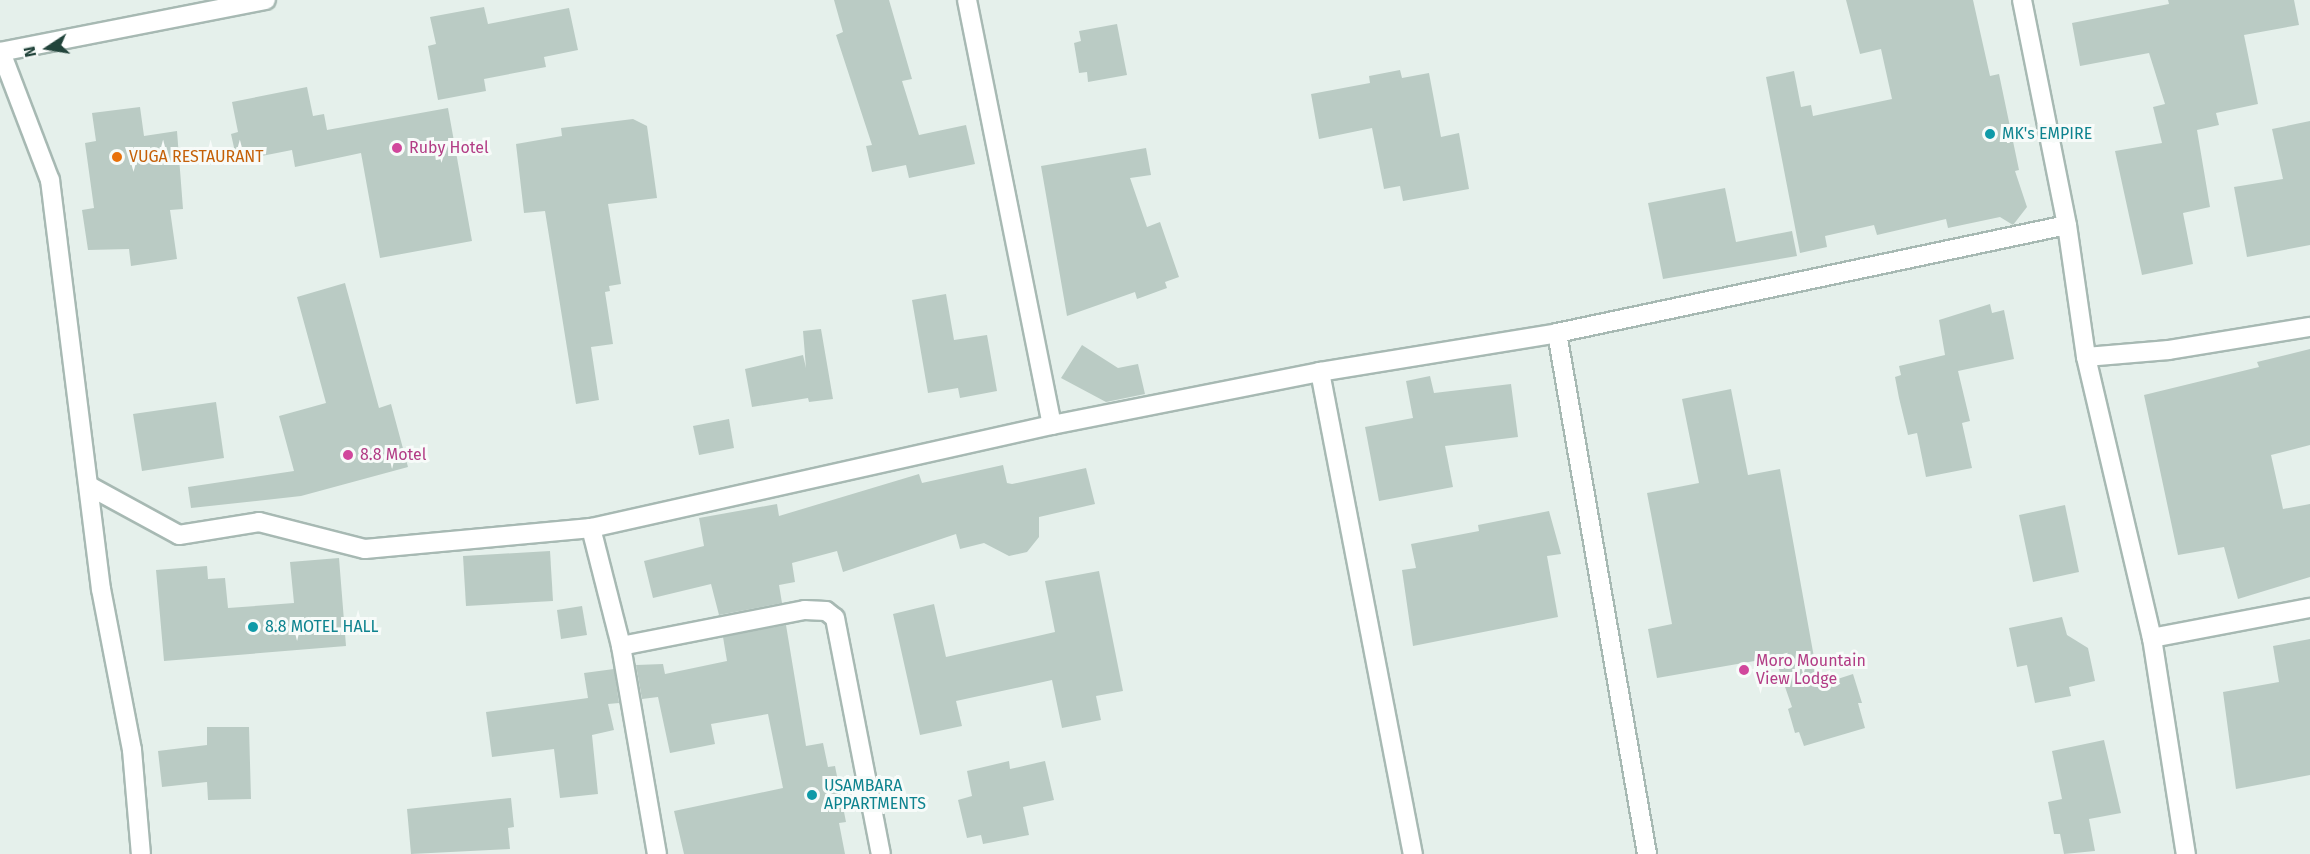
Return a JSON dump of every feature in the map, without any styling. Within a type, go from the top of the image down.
[{"type":"street","points":[[141,854],[132,750],[101,589],[92,487],[50,180],[1,52],[266,0]]},
{"type":"street","points":[[967,0],[1052,425]]},
{"type":"street","points":[[2022,0],[2067,225],[2086,357],[2152,638],[2186,854]]},
{"type":"street","points":[[92,487],[179,535],[260,522],[365,549],[591,528],[1052,425],[1320,372],[1557,333],[2067,225]]},
{"type":"street","points":[[2086,357],[2169,350],[2310,327]]},
{"type":"street","points":[[1557,333],[1647,854]]},
{"type":"street","points":[[1320,372],[1413,854]]},
{"type":"street","points":[[591,528],[621,646],[657,854]]},
{"type":"street","points":[[2152,638],[2310,608]]},
{"type":"street","points":[[621,646],[805,610],[826,611],[835,618],[881,854]]},
{"type":"building","points":[[834,0],[889,0],[912,79],[902,81],[919,135],[966,125],[975,164],[909,178],[906,165],[872,172],[866,146],[872,145],[836,35],[843,32]]},
{"type":"building","points":[[1846,0],[1973,0],[1990,76],[1999,74],[2019,170],[2015,171],[2027,207],[2013,225],[2000,217],[1948,228],[1946,219],[1877,235],[1874,225],[1825,236],[1827,247],[1800,253],[1766,77],[1794,71],[1801,107],[1811,105],[1813,116],[1892,99],[1881,49],[1860,54]]},
{"type":"building","points":[[2168,0],[2294,0],[2299,25],[2244,35],[2258,104],[2216,113],[2219,125],[2197,130],[2210,207],[2183,213],[2193,264],[2142,275],[2115,151],[2162,143],[2153,107],[2165,104],[2149,53],[2080,66],[2072,23],[2169,4]]},
{"type":"building","points":[[484,7],[488,24],[569,8],[578,50],[544,57],[546,67],[484,79],[486,91],[438,100],[428,46],[436,44],[430,17]]},
{"type":"building","points":[[1117,24],[1127,75],[1088,82],[1087,72],[1079,73],[1074,43],[1081,41],[1079,31]]},
{"type":"building","points":[[1400,70],[1402,78],[1429,73],[1441,137],[1459,133],[1469,189],[1403,201],[1400,186],[1384,189],[1372,128],[1319,139],[1311,94],[1370,83],[1369,76]]},
{"type":"building","points":[[307,87],[313,116],[324,114],[327,130],[448,108],[472,241],[380,258],[361,153],[295,167],[292,150],[237,161],[231,134],[238,132],[232,102]]},
{"type":"building","points":[[140,107],[144,136],[177,131],[183,209],[170,210],[177,259],[131,266],[129,249],[88,250],[82,210],[94,208],[85,143],[96,141],[92,113]]},
{"type":"building","points":[[633,119],[647,126],[657,198],[608,204],[621,284],[609,286],[610,291],[605,292],[613,344],[591,347],[599,400],[576,404],[545,211],[524,213],[516,144],[562,136],[561,128]]},
{"type":"building","points":[[2310,121],[2310,245],[2247,257],[2234,187],[2283,179],[2272,129]]},
{"type":"building","points":[[1146,148],[1151,175],[1130,178],[1147,227],[1160,222],[1179,277],[1165,282],[1167,288],[1137,299],[1135,292],[1067,316],[1041,166]]},
{"type":"building","points":[[1725,188],[1736,242],[1792,231],[1797,256],[1663,279],[1648,203]]},
{"type":"building","points":[[345,283],[379,408],[391,404],[408,467],[301,496],[191,508],[188,487],[294,471],[279,416],[326,403],[297,297]]},
{"type":"building","points":[[946,294],[954,340],[987,335],[997,391],[960,398],[958,388],[928,393],[912,300]]},
{"type":"building","points":[[1990,304],[1992,313],[2004,310],[2014,359],[1958,371],[1970,421],[1962,423],[1972,468],[1926,477],[1917,433],[1908,435],[1899,398],[1895,377],[1901,375],[1899,366],[1945,355],[1939,320]]},
{"type":"building","points":[[821,329],[833,399],[809,402],[808,398],[752,407],[745,369],[803,355],[806,368],[803,331]]},
{"type":"building","points":[[1082,345],[1118,368],[1138,364],[1145,394],[1106,402],[1061,378]]},
{"type":"building","points":[[2310,349],[2310,445],[2271,455],[2283,509],[2310,504],[2310,577],[2238,599],[2224,547],[2178,555],[2144,395],[2259,367],[2257,362]]},
{"type":"building","points":[[1430,376],[1434,393],[1511,384],[1518,437],[1445,446],[1453,487],[1379,501],[1365,427],[1413,418],[1406,381]]},
{"type":"building","points":[[1731,389],[1748,475],[1780,469],[1819,685],[1853,674],[1862,703],[1858,703],[1865,728],[1804,746],[1799,732],[1795,733],[1788,709],[1792,707],[1776,661],[1766,662],[1766,659],[1657,678],[1648,629],[1672,624],[1647,493],[1699,483],[1682,399]]},
{"type":"building","points":[[216,402],[224,458],[142,471],[133,414]]},
{"type":"building","points":[[729,419],[734,448],[699,455],[693,426]]},
{"type":"building","points":[[1003,465],[1007,483],[1012,484],[1086,468],[1095,504],[1039,517],[1039,537],[1027,552],[1009,556],[984,543],[960,549],[956,534],[843,572],[837,551],[792,563],[795,582],[779,585],[782,603],[719,615],[711,584],[653,598],[644,561],[704,546],[699,518],[777,504],[779,516],[919,474],[922,483]]},
{"type":"building","points":[[2065,505],[2079,572],[2033,582],[2019,515]]},
{"type":"building","points":[[1549,511],[1561,554],[1547,556],[1558,617],[1413,646],[1402,570],[1416,568],[1411,544],[1479,531],[1478,525]]},
{"type":"building","points":[[550,551],[553,601],[466,606],[463,556]]},
{"type":"building","name":"8.8 MOTEL HALL","points":[[339,558],[346,646],[164,661],[156,570],[207,566],[208,579],[225,578],[228,608],[294,603],[290,562]]},
{"type":"building","points":[[1099,571],[1123,691],[1096,696],[1101,720],[1062,728],[1052,680],[956,701],[962,726],[920,735],[893,614],[934,604],[946,657],[1055,632],[1045,581]]},
{"type":"building","points":[[582,606],[587,635],[561,639],[557,610]]},
{"type":"building","points":[[2062,617],[2067,635],[2088,648],[2095,681],[2069,687],[2071,696],[2035,703],[2027,665],[2017,667],[2009,628]]},
{"type":"building","points":[[786,625],[806,746],[823,743],[828,767],[835,766],[846,822],[839,823],[845,854],[684,854],[674,811],[783,788],[768,714],[711,724],[715,744],[670,753],[658,697],[642,699],[636,665],[663,664],[665,674],[727,661],[723,637]]},
{"type":"building","points":[[2310,639],[2310,775],[2236,789],[2223,692],[2279,682],[2273,646]]},
{"type":"building","points":[[614,669],[619,703],[608,704],[614,730],[592,735],[598,794],[560,798],[554,749],[492,757],[486,712],[588,698],[584,673]]},
{"type":"building","points":[[207,727],[249,727],[251,799],[208,800],[207,782],[162,787],[158,751],[207,745]]},
{"type":"building","points":[[2104,740],[2121,813],[2089,819],[2095,851],[2064,854],[2060,834],[2054,834],[2048,802],[2062,799],[2052,751]]},
{"type":"building","points":[[1009,761],[1010,769],[1045,761],[1054,800],[1023,807],[1029,835],[983,844],[981,835],[967,838],[958,800],[972,796],[967,771]]},
{"type":"building","points":[[511,798],[514,827],[508,828],[510,849],[411,854],[407,809]]},
{"type":"place","name":"MK's EMPIRE","points":[[1990,134]]},
{"type":"place","name":"Ruby Hotel","points":[[397,148]]},
{"type":"place","name":"VUGA RESTAURANT","points":[[117,157]]},
{"type":"place","name":"8.8 Motel","points":[[348,455]]},
{"type":"place","name":"8.8 MOTEL HALL","points":[[253,627]]},
{"type":"place","name":"Moro Mountain View Lodge","points":[[1744,670]]},
{"type":"place","name":"USAMBARA APPARTMENTS","points":[[812,795]]}]
